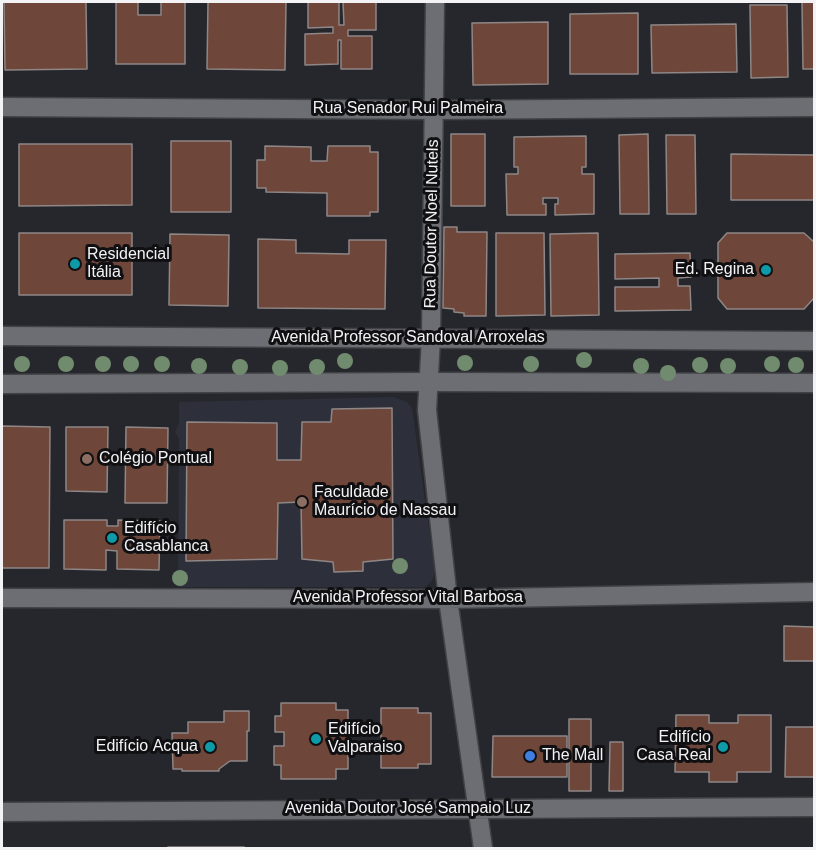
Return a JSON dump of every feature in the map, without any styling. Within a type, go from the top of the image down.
[{"type":"street","name":"Rua Doutor Noel Nutels","points":[[435,2],[431,338],[427,410],[448,599],[483,849]]},
{"type":"street","name":"Rua Senador Rui Palmeira","points":[[2,107],[434,110],[814,107]]},
{"type":"street","name":"Avenida Professor Sandoval Arroxelas","points":[[2,336],[814,341]]},
{"type":"street","points":[[2,384],[814,383]]},
{"type":"street","name":"Avenida Professor Vital Barbosa","points":[[2,598],[448,599],[814,592]]},
{"type":"street","name":"Avenida Doutor José Sampaio Luz","points":[[2,812],[814,807]]},
{"type":"shaded area","name":"Faculdade Maurício de Nassau","points":[[394,397],[407,402],[412,408],[434,565],[434,576],[431,582],[425,587],[178,587],[179,439],[175,432],[179,423],[179,402]]},
{"type":"building","points":[[4,2],[86,2],[87,69],[5,70]]},
{"type":"building","points":[[116,2],[138,2],[138,15],[161,15],[161,2],[185,2],[185,64],[116,64]]},
{"type":"building","points":[[208,2],[286,2],[285,70],[207,69]]},
{"type":"building","points":[[308,2],[339,2],[339,25],[344,25],[343,2],[376,2],[376,30],[348,30],[348,36],[372,36],[372,69],[341,69],[341,40],[338,40],[338,64],[305,65],[305,34],[333,33],[333,27],[308,28]]},
{"type":"building","points":[[802,2],[814,2],[814,69],[803,69]]},
{"type":"building","points":[[750,5],[787,5],[788,77],[751,78]]},
{"type":"building","points":[[638,13],[638,74],[570,74],[570,14]]},
{"type":"building","points":[[548,22],[548,84],[473,85],[472,23]]},
{"type":"building","points":[[736,24],[737,72],[652,73],[651,25]]},
{"type":"building","points":[[451,134],[485,134],[485,206],[451,206]]},
{"type":"building","points":[[648,134],[649,214],[620,214],[619,135]]},
{"type":"building","points":[[666,135],[695,135],[696,214],[667,214]]},
{"type":"building","points":[[586,136],[586,167],[582,167],[582,174],[594,174],[594,214],[555,215],[555,204],[558,204],[558,198],[543,198],[543,204],[546,204],[546,215],[507,215],[506,174],[518,174],[518,167],[514,167],[514,137]]},
{"type":"building","points":[[171,141],[231,141],[231,212],[171,212]]},
{"type":"building","points":[[19,144],[132,144],[132,205],[19,206]]},
{"type":"building","points":[[265,146],[311,147],[311,161],[327,161],[328,146],[370,146],[370,152],[378,152],[378,212],[370,212],[370,216],[327,216],[327,193],[266,192],[266,188],[257,188],[257,160],[265,160]]},
{"type":"building","points":[[731,154],[814,155],[814,200],[731,200]]},
{"type":"building","points":[[444,227],[457,227],[457,232],[487,232],[486,316],[464,316],[464,313],[454,312],[454,309],[443,308]]},
{"type":"building","name":"Residencial Itália","points":[[19,233],[132,233],[132,295],[19,295]]},
{"type":"building","points":[[496,233],[544,233],[545,315],[496,316]]},
{"type":"building","points":[[598,233],[599,315],[551,316],[550,234]]},
{"type":"building","name":"Ed. Regina","points":[[727,233],[804,233],[814,242],[814,298],[804,309],[727,309],[718,298],[718,243]]},
{"type":"building","points":[[170,234],[229,235],[228,306],[169,305]]},
{"type":"building","points":[[258,239],[296,240],[296,253],[349,254],[349,240],[386,240],[385,309],[258,308]]},
{"type":"building","points":[[690,253],[691,277],[678,278],[678,286],[690,286],[691,310],[615,311],[615,287],[659,287],[659,278],[615,279],[615,254]]},
{"type":"building","points":[[392,408],[393,559],[363,562],[363,571],[334,572],[333,562],[302,559],[301,502],[278,503],[277,559],[186,561],[187,422],[277,423],[277,460],[301,460],[302,422],[331,422],[332,409]]},
{"type":"building","points":[[2,426],[50,427],[49,568],[2,568]]},
{"type":"building","name":"Colégio Pontual","points":[[66,427],[108,427],[107,492],[66,491]]},
{"type":"building","points":[[126,427],[168,428],[167,503],[125,503]]},
{"type":"building","name":"Edifício Casablanca","points":[[64,520],[107,520],[107,526],[118,526],[118,520],[160,521],[159,570],[117,569],[117,551],[106,550],[106,570],[64,569]]},
{"type":"building","points":[[784,626],[814,627],[814,661],[784,661]]},
{"type":"building","name":"Edifício Valparaiso","points":[[281,703],[336,703],[336,710],[348,710],[348,769],[336,769],[336,779],[281,779],[281,765],[274,765],[274,746],[284,746],[284,732],[275,732],[275,716],[281,716]]},
{"type":"building","points":[[381,708],[418,708],[418,713],[431,713],[431,764],[418,764],[418,768],[381,768]]},
{"type":"building","name":"Edifício Acqua","points":[[224,711],[249,711],[247,761],[230,761],[219,771],[173,769],[172,733],[188,733],[188,722],[224,722]]},
{"type":"building","name":"Edifício Casa Real","points":[[676,715],[709,715],[709,723],[738,723],[738,715],[771,715],[771,772],[737,772],[737,782],[709,782],[709,772],[675,772]]},
{"type":"building","points":[[569,719],[591,719],[591,791],[569,791]]},
{"type":"building","points":[[786,727],[814,727],[814,777],[785,777]]},
{"type":"building","name":"The Mall","points":[[493,736],[567,736],[567,777],[492,777]]},
{"type":"building","points":[[610,742],[623,742],[623,791],[609,791]]},
{"type":"building","points":[[223,847],[223,848],[168,848]]},
{"type":"place","name":"Residencial Itália","points":[[75,264]]},
{"type":"place","name":"Ed. Regina","points":[[766,270]]},
{"type":"place","name":"Colégio Pontual","points":[[87,459]]},
{"type":"place","name":"Faculdade Maurício de Nassau","points":[[302,502]]},
{"type":"place","name":"Edifício Casablanca","points":[[112,538]]},
{"type":"place","name":"Edifício Valparaiso","points":[[316,739]]},
{"type":"place","name":"Edifício Acqua","points":[[210,747]]},
{"type":"place","name":"Edifício Casa Real","points":[[723,747]]},
{"type":"place","name":"The Mall","points":[[530,756]]}]
